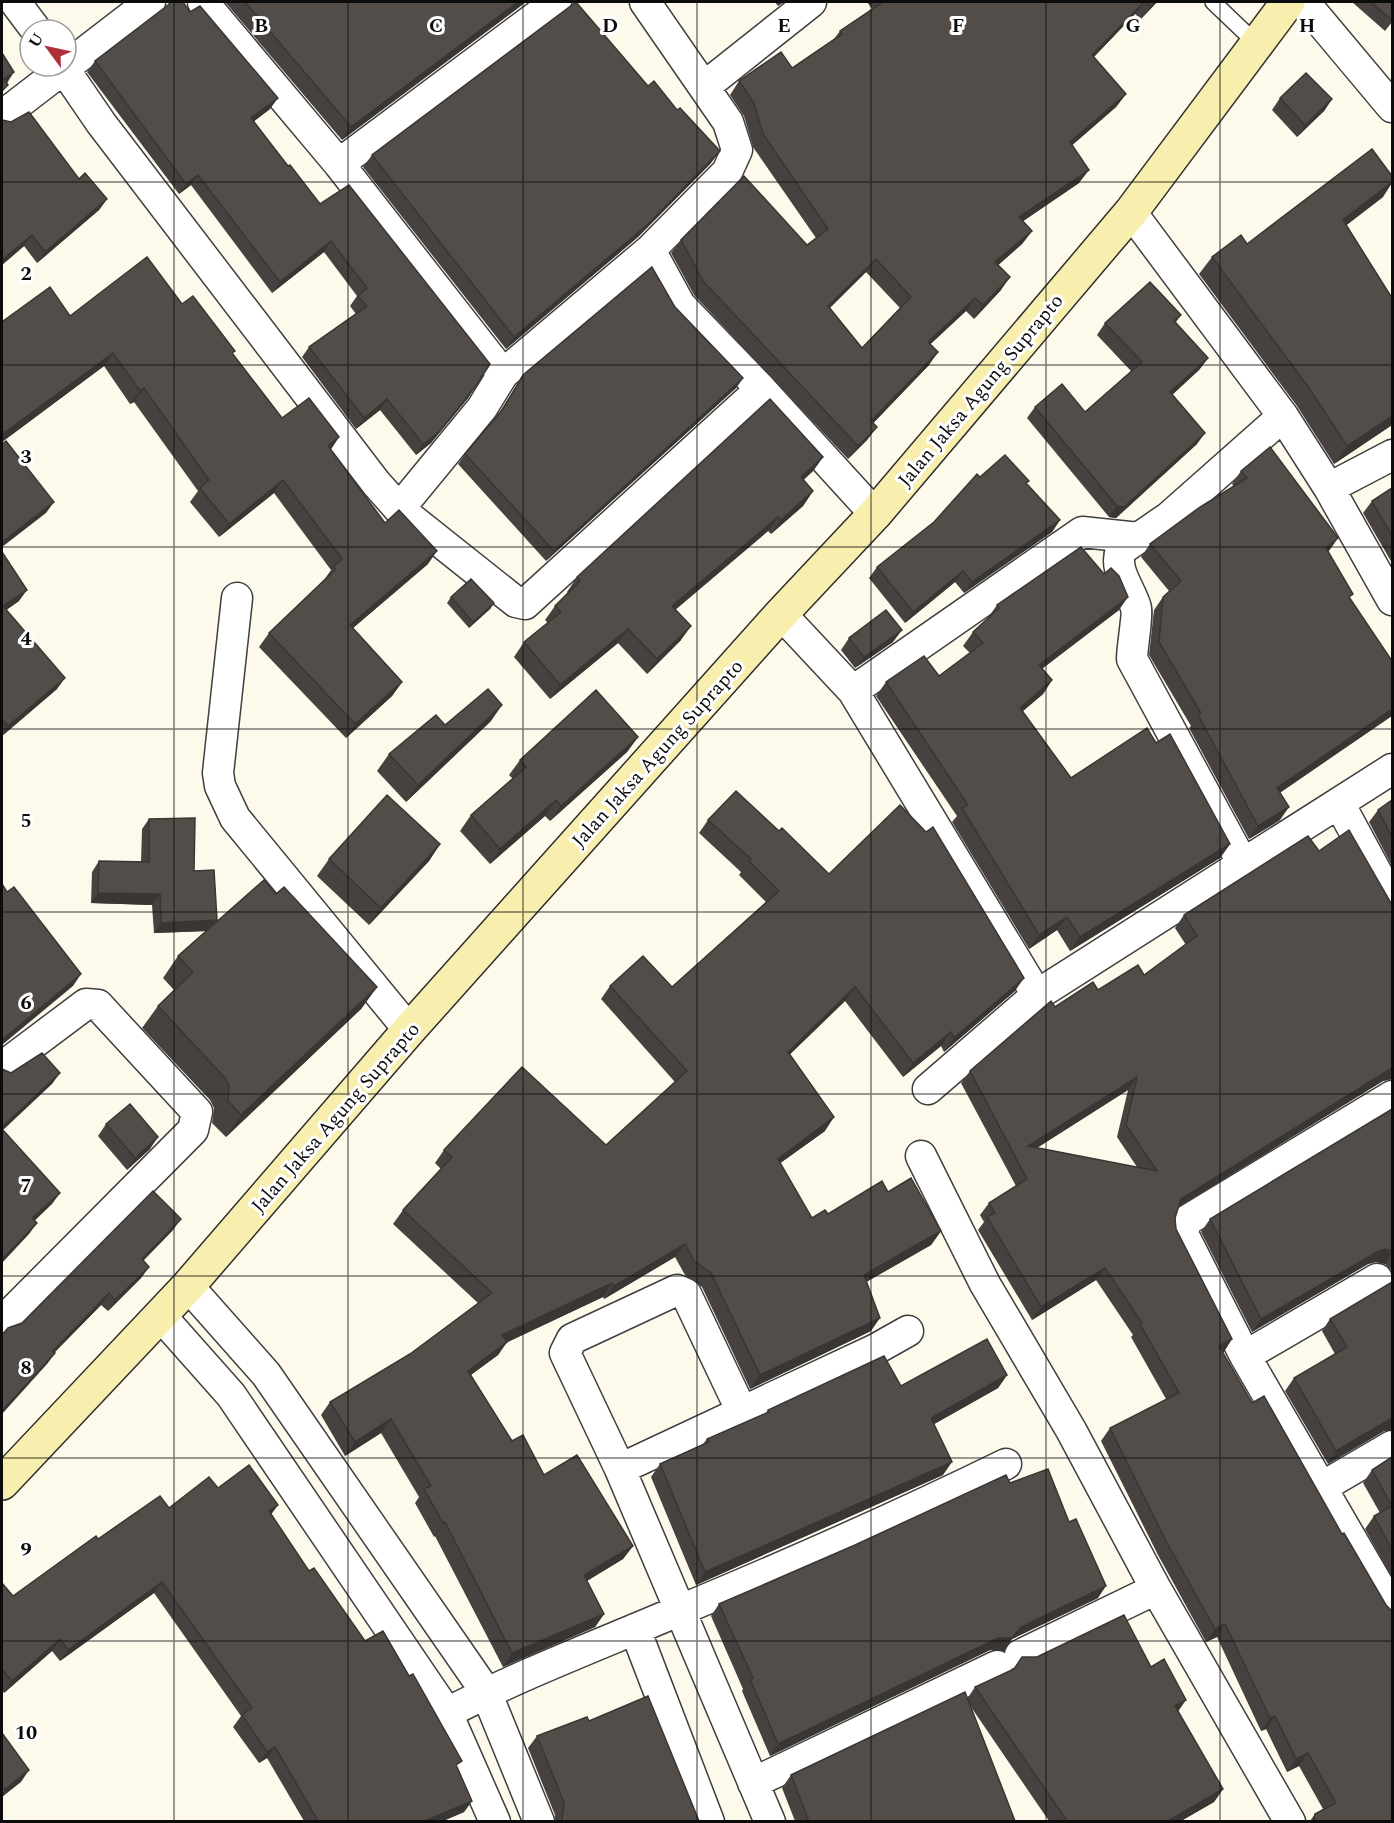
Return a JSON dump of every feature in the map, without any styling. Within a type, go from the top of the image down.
[{"type":"main road","name":"Jalan Jaksa Agung Suprapto","points":[[2,1484],[188,1286],[410,1030],[781,614],[875,514],[1131,212],[1288,2]]},
{"type":"street","points":[[15,2],[27,18]]},
{"type":"street","points":[[78,56],[150,2]]},
{"type":"street","points":[[203,2],[339,164],[503,374]]},
{"type":"street","points":[[339,164],[556,2]]},
{"type":"street","points":[[399,509],[482,408],[503,374],[650,250],[727,172],[737,150],[728,122],[645,2]]},
{"type":"street","points":[[704,87],[811,2]]},
{"type":"street","points":[[1304,2],[1392,107]]},
{"type":"street","points":[[2,116],[49,78]]},
{"type":"street","points":[[71,78],[108,132],[376,483],[399,509],[516,602],[525,604],[761,389]]},
{"type":"street","points":[[1131,212],[1283,416],[1329,488],[1392,600]]},
{"type":"street","points":[[650,250],[680,305],[761,389],[875,514]]},
{"type":"street","points":[[1243,864],[1132,659],[1132,635],[1137,610],[1119,567],[1118,559],[1120,550],[1169,517],[1283,416]]},
{"type":"street","points":[[1329,488],[1392,455]]},
{"type":"street","points":[[853,691],[1082,532],[1138,538]]},
{"type":"street","points":[[237,598],[218,773],[224,799],[258,849],[410,1030]]},
{"type":"street","points":[[781,614],[853,691],[1037,995]]},
{"type":"street","points":[[928,1089],[1037,995],[1392,769]]},
{"type":"street","points":[[1339,803],[1392,901]]},
{"type":"street","points":[[2,1067],[86,1004],[98,1005],[197,1112],[193,1130],[2,1322]]},
{"type":"street","points":[[1392,1096],[1186,1221],[1183,1234],[1245,1356],[1392,1609]]},
{"type":"street","points":[[921,1156],[985,1284],[1071,1431],[1156,1589],[1290,1821]]},
{"type":"street","points":[[1245,1356],[1377,1279]]},
{"type":"street","points":[[188,1286],[266,1374],[486,1692],[539,1821]]},
{"type":"street","points":[[742,1412],[686,1294],[677,1290],[572,1339],[565,1353],[620,1469],[770,1821]]},
{"type":"street","points":[[160,1315],[231,1395],[447,1713],[495,1821]]},
{"type":"street","points":[[620,1469],[908,1331]]},
{"type":"street","points":[[1322,1487],[1392,1446]]},
{"type":"street","points":[[447,1713],[486,1692],[680,1610],[944,1494],[1006,1464]]},
{"type":"street","points":[[753,1783],[1156,1589]]},
{"type":"street","points":[[635,1629],[709,1821]]},
{"type":"lane","points":[[1213,2],[1257,44]]},
{"type":"building","points":[[171,2],[183,2],[190,12],[200,6],[278,98],[251,118],[320,204],[349,185],[490,364],[439,432],[423,444],[387,399],[364,418],[309,347],[367,306],[358,296],[367,288],[331,241],[280,282],[198,175],[186,184],[95,61]]},
{"type":"building","points":[[245,2],[518,2],[351,127]]},
{"type":"building","points":[[576,2],[648,86],[654,81],[677,110],[680,108],[720,151],[647,225],[514,337],[372,155]]},
{"type":"building","points":[[883,2],[1144,2],[1092,55],[1126,94],[1070,142],[1089,170],[1019,217],[1032,231],[995,262],[1010,277],[983,305],[975,298],[928,342],[938,352],[871,421],[877,427],[858,446],[703,281],[681,240],[744,176],[807,245],[828,229],[763,134],[754,103],[739,81],[781,52],[792,68],[842,34],[840,31]],"holes":[[[876,259],[911,297],[862,348],[828,306]]]},
{"type":"building","points":[[1371,2],[1392,2],[1392,20]]},
{"type":"building","points":[[2,53],[14,72],[4,79],[8,85],[2,91]]},
{"type":"building","points":[[1306,73],[1332,99],[1305,125],[1280,98]]},
{"type":"building","points":[[29,112],[79,179],[85,173],[107,199],[45,252],[32,235],[2,260],[2,120],[11,122]]},
{"type":"building","points":[[1372,149],[1392,176],[1392,182],[1343,220],[1392,298],[1392,416],[1347,446],[1309,388],[1212,257],[1241,235],[1247,244]]},
{"type":"building","points":[[147,257],[182,304],[193,296],[235,351],[232,353],[282,418],[309,398],[339,437],[328,446],[385,523],[399,510],[437,551],[350,625],[402,682],[355,724],[269,633],[336,569],[333,567],[342,559],[283,480],[229,524],[200,488],[209,480],[144,388],[140,391],[113,353],[4,433],[2,430],[2,322],[50,287],[70,316]]},
{"type":"building","points":[[652,267],[675,307],[743,378],[554,551],[465,454],[503,409],[523,375]]},
{"type":"building","points":[[1150,282],[1181,315],[1174,321],[1208,358],[1170,392],[1205,433],[1124,507],[1117,506],[1035,407],[1062,384],[1085,412],[1142,362],[1105,323]]},
{"type":"building","points":[[770,399],[823,457],[801,477],[813,491],[781,520],[778,517],[672,606],[691,626],[657,659],[628,629],[560,685],[524,642],[561,612],[555,606],[580,581],[577,577]]},
{"type":"building","points":[[6,441],[54,502],[2,542],[2,444]]},
{"type":"building","points":[[1270,447],[1338,538],[1326,548],[1353,594],[1349,597],[1392,661],[1392,709],[1277,788],[1289,807],[1258,826],[1198,715],[1201,713],[1159,642],[1163,597],[1181,581],[1150,544],[1200,507],[1247,478],[1241,471]]},
{"type":"building","points":[[1005,455],[1029,481],[1026,483],[1060,520],[972,582],[963,571],[913,612],[877,567],[934,522],[977,474],[980,477]]},
{"type":"building","points":[[1392,488],[1392,536],[1372,501]]},
{"type":"building","points":[[1081,547],[1104,574],[1111,568],[1119,576],[1128,597],[1039,665],[1052,680],[1020,708],[1071,778],[1147,728],[1156,743],[1170,734],[1230,844],[1080,937],[1067,917],[1039,935],[962,808],[968,805],[886,682],[924,656],[939,676],[983,643],[973,632],[999,608],[997,605]]},
{"type":"building","points":[[2,552],[27,590],[3,606],[65,678],[8,726],[2,719]]},
{"type":"building","points":[[471,579],[494,603],[473,622],[451,597]]},
{"type":"building","points":[[886,610],[902,630],[864,657],[849,638]]},
{"type":"building","points":[[488,689],[502,705],[418,785],[389,754],[436,715],[445,725]]},
{"type":"building","points":[[596,690],[638,737],[561,806],[556,800],[500,849],[471,815],[526,767],[520,760]]},
{"type":"building","points":[[736,791],[779,831],[782,828],[829,874],[900,805],[926,832],[933,827],[1024,978],[954,1038],[951,1032],[913,1063],[855,987],[788,1052],[834,1117],[778,1159],[812,1218],[825,1210],[828,1214],[882,1181],[888,1192],[911,1178],[941,1231],[864,1275],[880,1318],[760,1375],[711,1273],[694,1261],[685,1244],[614,1286],[612,1283],[502,1335],[507,1342],[468,1371],[512,1441],[523,1435],[544,1475],[577,1455],[633,1546],[584,1575],[604,1614],[512,1653],[445,1522],[443,1523],[424,1489],[431,1486],[391,1419],[355,1442],[330,1402],[410,1354],[492,1293],[403,1210],[452,1157],[444,1150],[522,1067],[606,1145],[687,1071],[610,986],[643,956],[672,987],[779,891],[749,861],[751,859],[708,820]]},
{"type":"building","points":[[387,795],[440,844],[381,908],[329,859]]},
{"type":"building","points":[[1392,800],[1392,837],[1378,810]]},
{"type":"building","points":[[195,818],[194,871],[214,870],[217,920],[161,923],[160,894],[98,893],[99,861],[149,862],[149,819]]},
{"type":"building","points":[[1349,830],[1392,903],[1392,1068],[1181,1199],[1175,1218],[1176,1229],[1232,1339],[1219,1346],[1252,1403],[1264,1396],[1342,1534],[1344,1533],[1386,1605],[1392,1611],[1392,1821],[1316,1821],[1314,1818],[1315,1814],[1336,1803],[1308,1753],[1296,1759],[1275,1716],[1270,1718],[1225,1624],[1215,1629],[1167,1543],[1110,1428],[1179,1393],[1140,1324],[1142,1323],[1105,1268],[1041,1307],[987,1217],[995,1213],[989,1203],[1027,1179],[970,1071],[1051,1001],[1055,1007],[1093,982],[1098,990],[1138,965],[1144,975],[1197,936],[1184,915],[1308,836],[1319,851]],"holes":[[[1137,1077],[1126,1125],[1157,1171],[1028,1146]]]},
{"type":"building","points":[[264,880],[276,894],[284,887],[377,987],[241,1115],[228,1101],[229,1086],[225,1078],[158,1006],[193,972],[178,956]]},
{"type":"building","points":[[2,884],[7,892],[14,887],[81,974],[2,1040]]},
{"type":"building","points":[[42,1053],[60,1073],[2,1127],[2,1069],[11,1073]]},
{"type":"building","points":[[130,1104],[158,1137],[135,1158],[106,1124]]},
{"type":"building","points":[[1392,1109],[1392,1251],[1385,1249],[1377,1252],[1261,1319],[1210,1219]]},
{"type":"building","points":[[2,1129],[60,1193],[32,1218],[37,1223],[2,1259]]},
{"type":"building","points":[[153,1191],[181,1219],[142,1259],[149,1267],[115,1300],[109,1293],[53,1351],[55,1353],[2,1411],[2,1335],[8,1328],[22,1323]]},
{"type":"building","points":[[1392,1282],[1392,1418],[1336,1451],[1294,1378],[1347,1347],[1330,1319]]},
{"type":"building","points":[[987,1339],[1007,1375],[931,1418],[952,1462],[705,1572],[660,1464],[709,1442],[707,1439],[769,1412],[768,1410],[884,1356],[901,1386]]},
{"type":"building","points":[[1392,1457],[1392,1506],[1372,1470]]},
{"type":"building","points":[[249,1465],[278,1505],[269,1511],[309,1571],[314,1568],[365,1641],[383,1631],[409,1676],[413,1674],[462,1761],[456,1765],[472,1801],[425,1821],[318,1821],[275,1747],[267,1752],[242,1715],[252,1708],[162,1582],[68,1650],[60,1639],[12,1681],[2,1669],[2,1583],[13,1596],[96,1536],[98,1539],[160,1496],[169,1508],[209,1477],[218,1488]]},
{"type":"building","points":[[1048,1469],[1069,1522],[1076,1519],[1106,1586],[1021,1627],[1012,1638],[998,1638],[778,1744],[750,1679],[753,1678],[719,1604],[855,1545],[1006,1475],[1010,1483]]},
{"type":"building","points":[[1392,1506],[1392,1550],[1374,1516]]},
{"type":"building","points":[[1124,1615],[1151,1667],[1164,1659],[1186,1700],[1175,1706],[1223,1789],[1168,1821],[1067,1821],[975,1687],[1014,1669],[1022,1657],[1037,1657]]},
{"type":"building","points":[[965,1692],[1015,1821],[809,1821],[791,1775]]},
{"type":"building","points":[[648,1696],[699,1821],[563,1821],[564,1803],[537,1736],[587,1717],[589,1721]]},
{"type":"building","points":[[2,1733],[29,1770],[4,1790],[2,1787]]}]
